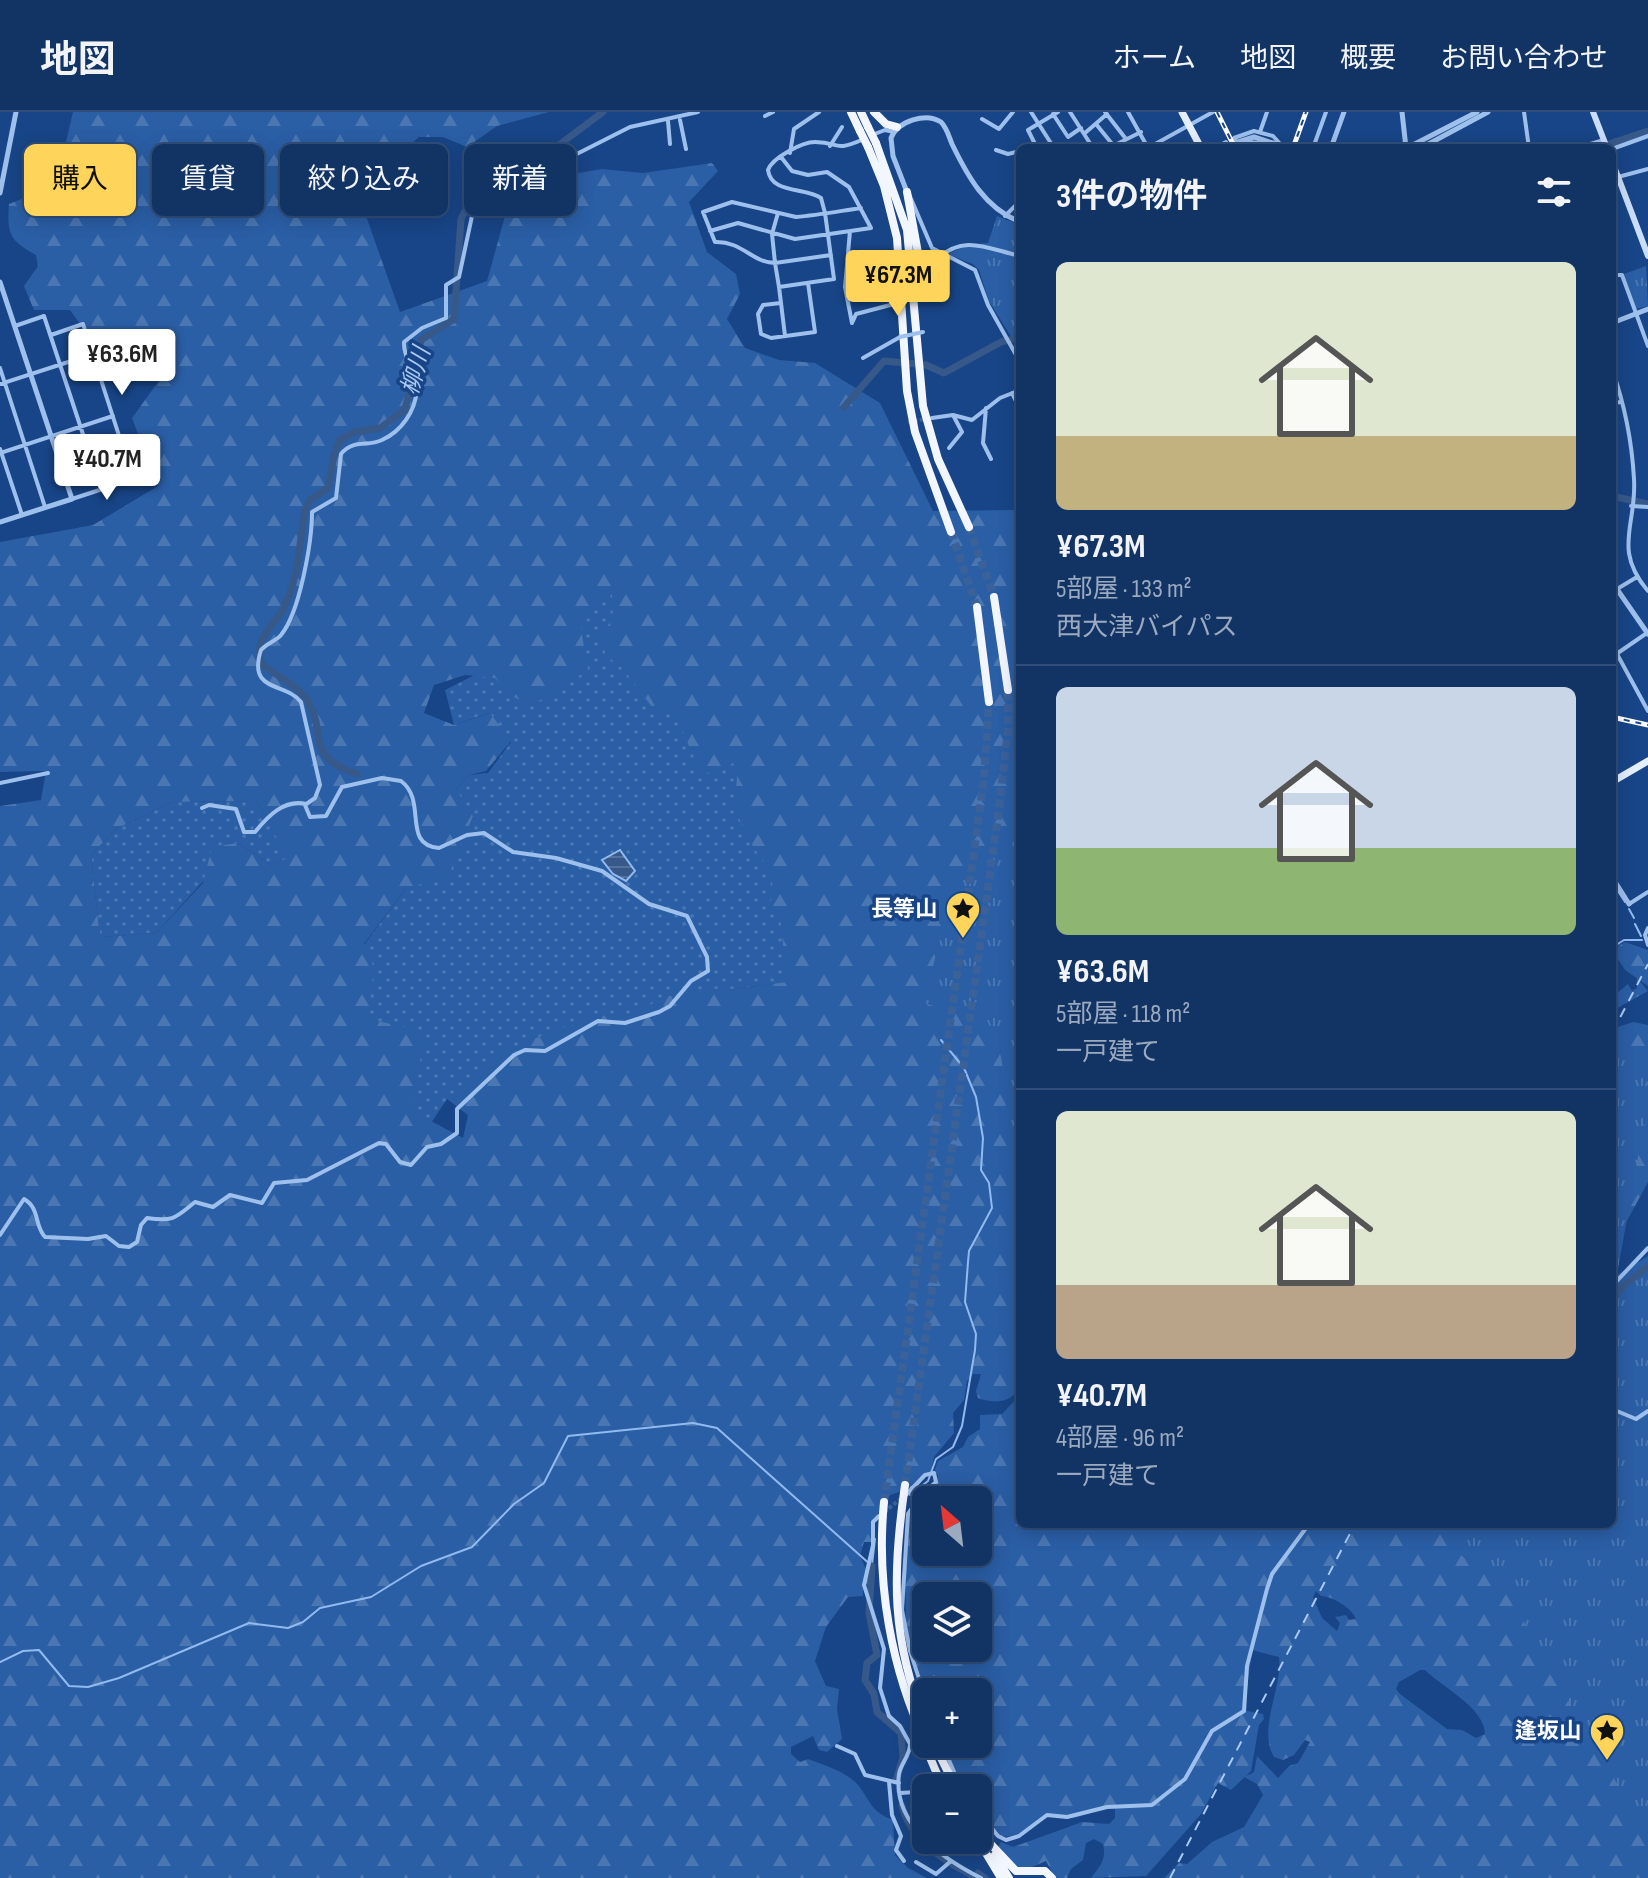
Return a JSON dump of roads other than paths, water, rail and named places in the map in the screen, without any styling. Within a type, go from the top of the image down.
[{"type":"highway","points":[[874,112],[895,130]]},
{"type":"highway","points":[[855,114],[903,215],[915,305],[919,377],[930,434],[969,527]]},
{"type":"highway","points":[[872,145],[897,238],[904,356],[918,445],[951,532]]},
{"type":"highway","points":[[907,192],[918,253],[915,305]]},
{"type":"highway","points":[[994,597],[1008,690]]},
{"type":"highway","points":[[977,607],[989,702]]},
{"type":"highway","points":[[908,1489],[895,1555],[897,1621],[912,1684]]},
{"type":"highway","points":[[884,1502],[881,1532],[886,1606],[901,1673],[912,1704]]},
{"type":"highway","points":[[992,1850],[1011,1867],[1045,1871],[1052,1878]]},
{"type":"highway","points":[[988,1854],[1001,1878]]},
{"type":"highway","points":[[991,1854],[1009,1878]]},
{"type":"highway","points":[[1020,1878],[1029,1871]]},
{"type":"main road","points":[[1182,112],[1199,144]]},
{"type":"main road","points":[[1593,112],[1607,144]]},
{"type":"main road","points":[[1616,172],[1648,256]]},
{"type":"main road","points":[[1616,780],[1648,761]]},
{"type":"street","points":[[0,193],[16,112]]},
{"type":"street","points":[[202,808],[209,805],[236,809],[240,828],[244,832],[255,832],[269,815],[288,804],[306,804],[315,798],[320,785],[301,702],[294,695],[271,688],[263,679],[259,663],[264,646],[283,632],[296,601],[306,559],[312,512],[336,498],[341,454],[352,445],[382,440],[411,416],[418,379],[405,352],[404,342],[422,328],[446,318],[446,285],[459,277],[472,216],[500,185],[531,170],[557,164],[630,127],[680,119],[698,112]]},
{"type":"street","points":[[765,116],[773,112]]},
{"type":"street","points":[[790,153],[792,132],[819,112]]},
{"type":"street","points":[[939,112],[940,120],[979,191],[1005,216],[1016,220]]},
{"type":"street","points":[[982,119],[999,129],[1013,112]]},
{"type":"street","points":[[1031,112],[1052,144]]},
{"type":"street","points":[[1070,112],[1091,144]]},
{"type":"street","points":[[1128,112],[1146,144]]},
{"type":"street","points":[[1155,144],[1213,112]]},
{"type":"street","points":[[1260,132],[1267,112]]},
{"type":"street","points":[[1314,144],[1326,112]]},
{"type":"street","points":[[1332,144],[1344,112]]},
{"type":"street","points":[[1402,112],[1406,144]]},
{"type":"street","points":[[1414,144],[1477,112]]},
{"type":"street","points":[[1428,144],[1488,112]]},
{"type":"street","points":[[1524,112],[1528,144]]},
{"type":"street","points":[[1034,144],[1028,130],[1053,113],[1068,137],[1096,124],[1106,113],[1125,144]]},
{"type":"street","points":[[779,287],[834,279],[825,213],[816,195],[770,180],[770,165],[816,142],[846,147],[880,132],[895,130],[920,115],[940,120]]},
{"type":"street","points":[[680,119],[686,149]]},
{"type":"street","points":[[668,121],[670,144]]},
{"type":"street","points":[[1096,124],[1110,144]]},
{"type":"street","points":[[830,146],[842,127]]},
{"type":"street","points":[[895,130],[891,146],[932,248],[975,270],[988,305],[1016,355]]},
{"type":"street","points":[[1237,144],[1234,138],[1248,131],[1273,136],[1282,144]]},
{"type":"street","points":[[1115,144],[1141,132]]},
{"type":"street","points":[[1612,144],[1648,136]]},
{"type":"street","points":[[1238,142],[1254,137],[1276,144]]},
{"type":"street","points":[[996,150],[1008,154],[1016,152]]},
{"type":"street","points":[[710,231],[738,223],[795,239],[871,228],[849,187],[830,173],[808,175],[792,171],[781,157]]},
{"type":"street","points":[[1618,177],[1648,169]]},
{"type":"street","points":[[831,255],[775,263],[761,260],[733,243],[715,242],[703,212],[718,204],[742,202],[796,217],[861,208]]},
{"type":"street","points":[[1005,216],[1016,205]]},
{"type":"street","points":[[778,213],[772,234],[785,336]]},
{"type":"street","points":[[850,231],[845,287],[852,323],[856,314],[894,304],[894,289],[898,288]]},
{"type":"street","points":[[920,283],[935,276],[936,260],[942,254],[970,242],[1016,255]]},
{"type":"street","points":[[1616,275],[1622,275],[1648,346]]},
{"type":"street","points":[[0,282],[72,499]]},
{"type":"street","points":[[781,303],[763,305],[758,314],[761,334],[771,338],[815,332],[808,283]]},
{"type":"street","points":[[1616,322],[1648,309]]},
{"type":"street","points":[[0,315],[10,311]]},
{"type":"street","points":[[15,327],[44,316],[101,489]]},
{"type":"street","points":[[0,522],[133,479],[83,324],[51,335]]},
{"type":"street","points":[[863,358],[900,337],[923,332]]},
{"type":"street","points":[[2,383],[93,354]]},
{"type":"street","points":[[0,368],[2,383],[45,507]]},
{"type":"street","points":[[1616,384],[1634,480],[1626,547],[1637,577],[1648,591]]},
{"type":"street","points":[[932,418],[953,415],[967,421],[1016,391]]},
{"type":"street","points":[[1012,392],[1016,400]]},
{"type":"street","points":[[1616,403],[1621,402]]},
{"type":"street","points":[[986,408],[983,443],[991,459]]},
{"type":"street","points":[[949,448],[962,432],[953,415]]},
{"type":"street","points":[[22,515],[0,452],[113,416]]},
{"type":"street","points":[[1632,502],[1648,507]]},
{"type":"street","points":[[1616,654],[1648,633],[1617,589],[1637,577]]},
{"type":"street","points":[[1625,647],[1629,654]]},
{"type":"street","points":[[1616,658],[1648,711]]},
{"type":"street","points":[[0,783],[48,773]]},
{"type":"street","points":[[0,1235],[24,1199],[33,1206],[39,1229],[45,1237],[85,1239],[106,1236],[119,1246],[129,1247],[137,1242],[141,1225],[147,1218],[163,1221],[183,1215],[195,1202],[213,1207],[230,1195],[262,1203],[274,1183],[307,1180],[381,1142],[400,1162],[411,1165],[427,1147],[453,1137],[459,1128],[457,1109],[514,1055],[525,1050],[545,1051],[598,1021],[625,1023],[659,1012],[710,969],[687,916],[649,904],[602,871],[556,858],[513,852],[484,833],[467,835],[439,848],[426,844],[416,832],[414,798],[401,781],[382,778],[341,788],[329,812],[320,818],[308,815],[306,804]]},
{"type":"street","points":[[1616,883],[1629,904],[1648,892]]},
{"type":"street","points":[[1648,928],[1645,935],[1648,945]]},
{"type":"street","points":[[1616,1282],[1647,1251]]},
{"type":"street","points":[[1616,1411],[1636,1419],[1648,1411]]},
{"type":"street","points":[[912,1491],[908,1489],[925,1475],[934,1473],[936,1482],[930,1486]]},
{"type":"street","points":[[912,1506],[908,1514],[902,1610],[919,1678]]},
{"type":"street","points":[[879,1516],[873,1522],[864,1585],[884,1649],[881,1696],[889,1716],[905,1732],[910,1744],[899,1783],[912,1822]]},
{"type":"street","points":[[992,1828],[1006,1840],[1019,1836],[1047,1815],[1067,1817],[1107,1807],[1144,1808],[1174,1790],[1189,1774],[1207,1736],[1244,1711],[1247,1666],[1272,1574],[1306,1528]]},
{"type":"street","points":[[837,1746],[857,1756],[865,1775],[899,1783]]},
{"type":"street","points":[[889,1782],[892,1815],[901,1836],[896,1850],[904,1861]]},
{"type":"street","points":[[900,1793],[912,1792]]},
{"type":"street","points":[[939,1854],[950,1863],[981,1878]]},
{"type":"street","points":[[916,1862],[936,1874],[950,1863]]},
{"type":"waterway","name":"柳川","points":[[357,774],[329,760],[323,752],[307,700],[262,664],[260,655],[265,634],[283,609],[292,586],[305,511],[310,500],[328,488],[340,440],[355,432],[380,428],[405,410],[421,340],[454,319],[461,219],[478,185],[478,171],[484,158],[559,145],[603,112]]},
{"type":"waterway","points":[[1609,144],[1648,131]]},
{"type":"waterway","points":[[844,407],[884,361],[926,365],[944,373],[1001,342],[1016,338]]},
{"type":"waterway","points":[[1616,497],[1648,504]]},
{"type":"waterway","points":[[1616,888],[1625,902]]},
{"type":"waterway","points":[[1629,909],[1634,918]]},
{"type":"waterway","points":[[1635,924],[1641,936]]},
{"type":"waterway","points":[[1616,945],[1624,940],[1642,940]]},
{"type":"waterway","points":[[910,1495],[928,1481],[936,1459],[953,1447],[962,1426],[976,1334],[965,1302],[969,1251],[992,1208],[989,1183],[981,1170],[983,1138],[976,1097],[964,1068],[941,1040]]},
{"type":"waterway","points":[[1616,1294],[1648,1266]]},
{"type":"waterway","points":[[0,1662],[23,1651],[39,1650],[69,1686],[88,1687],[119,1678],[249,1623],[288,1628],[303,1622],[320,1608],[371,1597],[421,1566],[472,1547],[514,1504],[544,1483],[568,1436],[693,1423],[717,1428],[872,1566]]},
{"type":"waterway","points":[[924,1485],[928,1486]]},
{"type":"waterway","points":[[872,1565],[875,1539]]},
{"type":"waterway","points":[[872,1566],[869,1613],[877,1655],[867,1663],[865,1680],[874,1694],[877,1712],[901,1733],[903,1757],[896,1781]]},
{"type":"waterway","points":[[902,1806],[921,1840],[951,1864],[974,1876]]},
{"type":"waterway","points":[[978,1873],[985,1878]]},
{"type":"tunnel","points":[[1234,144],[1238,142]]},
{"type":"tunnel","points":[[908,422],[926,419]]},
{"type":"tunnel","points":[[969,527],[994,597]]},
{"type":"tunnel","points":[[951,532],[977,607]]},
{"type":"tunnel","points":[[905,1485],[999,809],[1008,729],[1008,690]]},
{"type":"tunnel","points":[[884,1502],[984,779],[989,702]]},
{"type":"tunnel","points":[[884,1512],[902,1498]]},
{"type":"railway","points":[[1217,112],[1233,144]]},
{"type":"railway","points":[[1294,144],[1306,112]]},
{"type":"railway","points":[[1616,718],[1648,725]]},
{"type":"place","name":"長等山","points":[[963,940]]},
{"type":"place","name":"逢坂山","points":[[1607,1762]]}]
